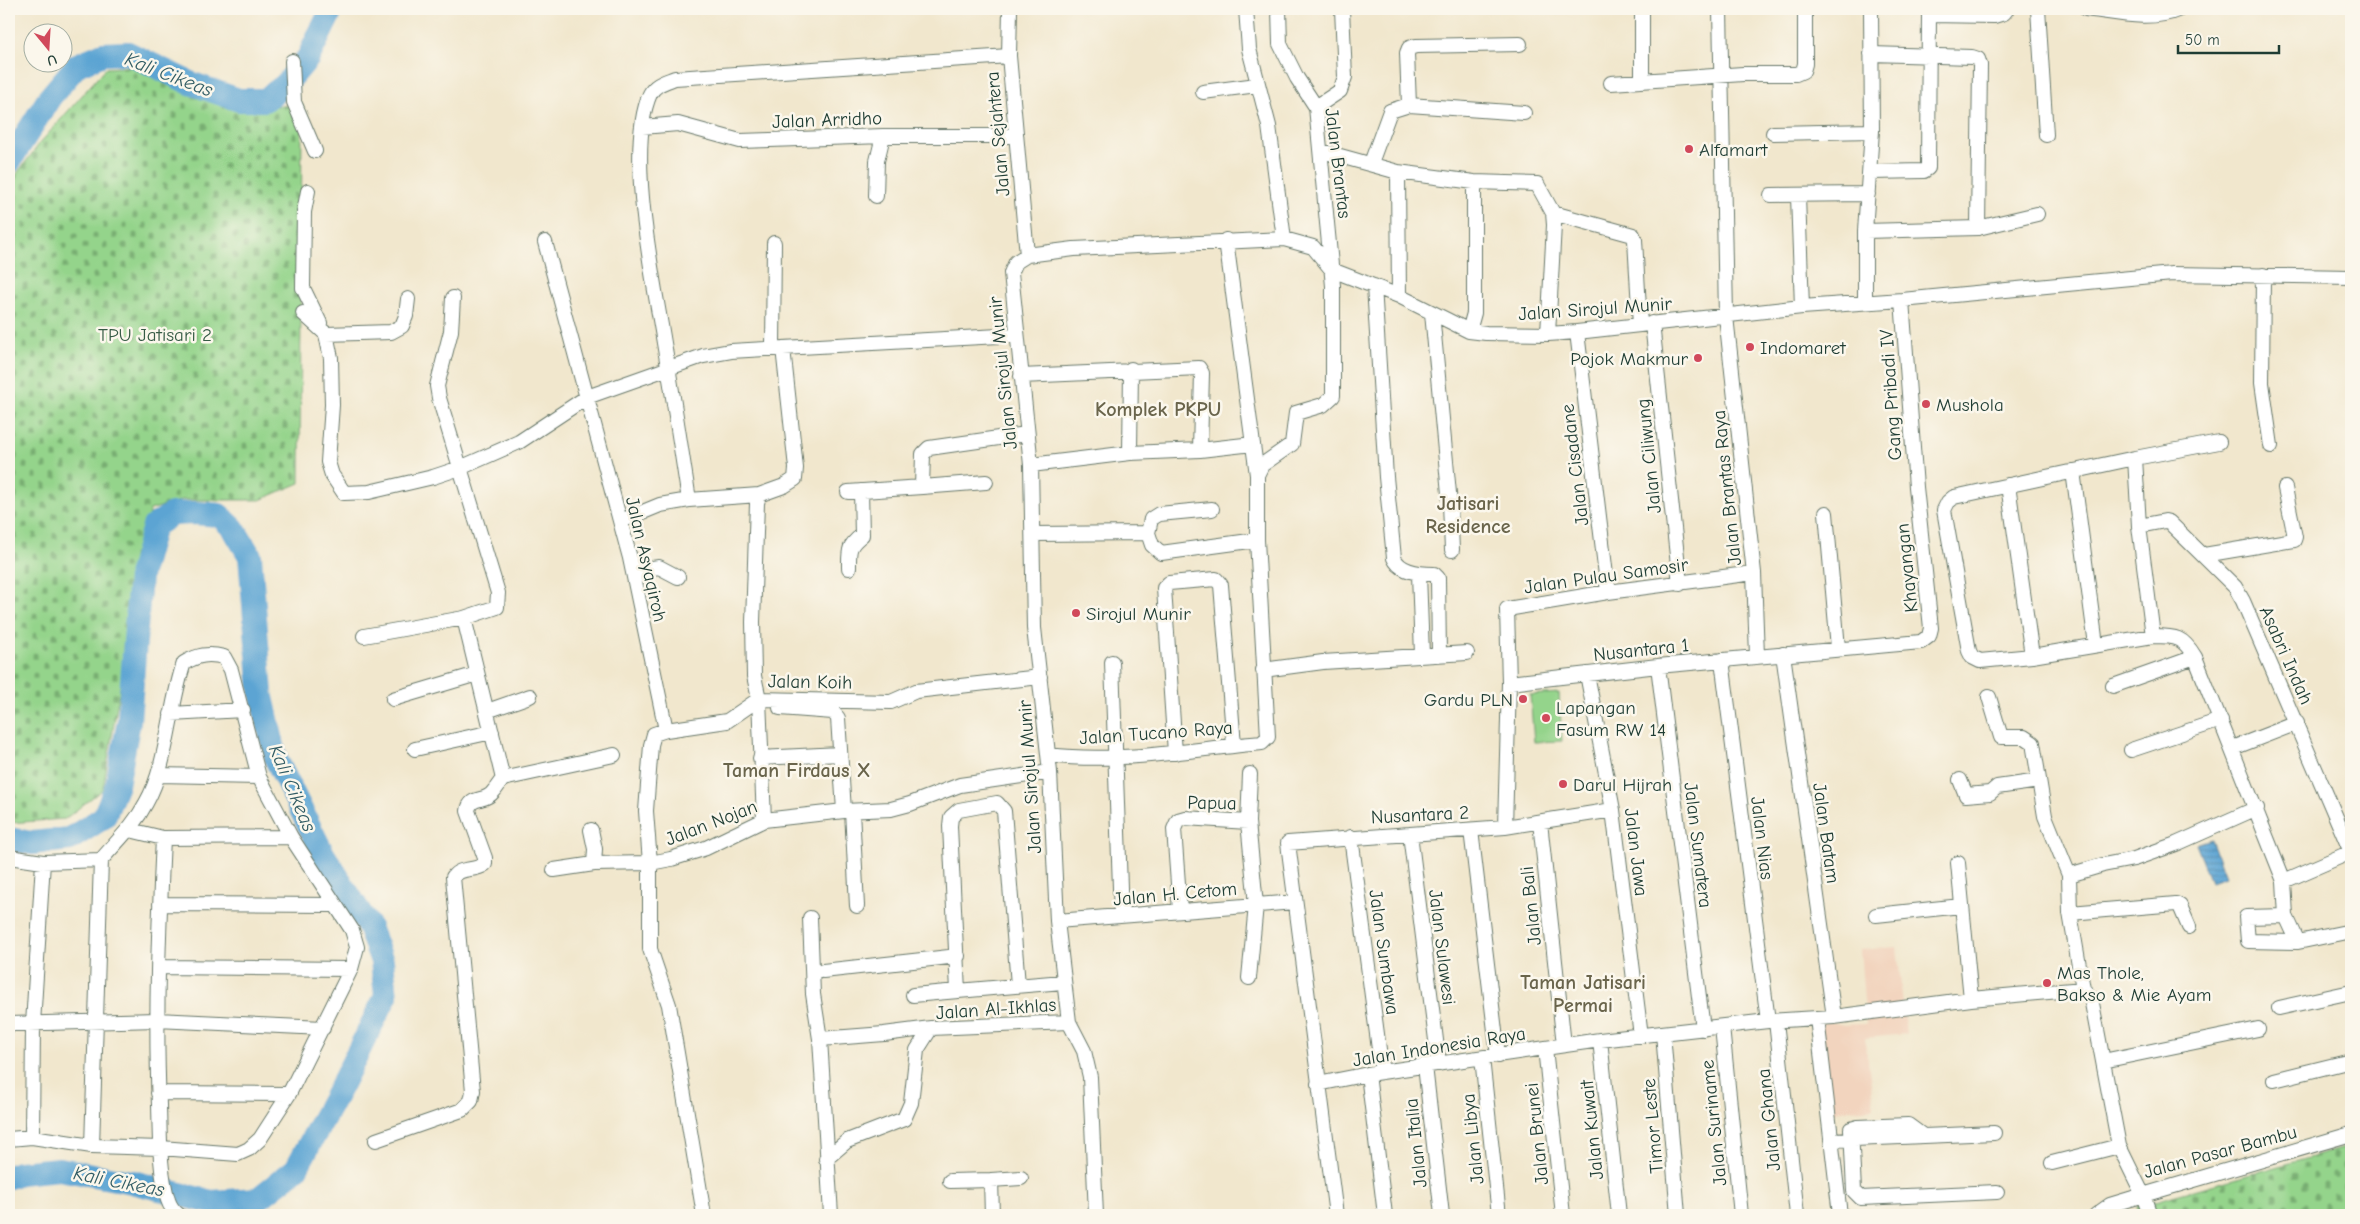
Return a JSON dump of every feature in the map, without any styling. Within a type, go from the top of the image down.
[{"type":"street","name":"Jalan Sejahtera","points":[[1010,9],[1009,56],[1027,255]]},
{"type":"street","points":[[1246,9],[1249,49],[1270,135],[1284,239]]},
{"type":"street","name":"Jalan Brantas","points":[[1257,475],[1262,465],[1292,444],[1296,412],[1323,405],[1333,396],[1332,270],[1322,151],[1316,107],[1297,78],[1280,44],[1279,9]]},
{"type":"street","points":[[1316,107],[1340,91],[1344,77],[1342,9]]},
{"type":"street","points":[[1642,9],[1642,81]]},
{"type":"street","name":"Jalan Brantas Raya","points":[[1720,9],[1726,316],[1754,574],[1758,656]]},
{"type":"street","points":[[1611,83],[1720,75],[1796,74],[1803,71],[1806,64],[1806,9]]},
{"type":"street","points":[[1865,301],[1865,231],[1872,132],[1871,9]]},
{"type":"street","points":[[1870,172],[1924,171],[1928,168],[1929,12],[1994,16],[2004,13],[2007,9]]},
{"type":"street","points":[[2038,9],[2046,135]]},
{"type":"street","points":[[2086,9],[2143,17],[2171,13],[2180,9]]},
{"type":"street","points":[[1409,105],[1407,53],[1409,48],[1416,46],[1520,44]]},
{"type":"street","points":[[1870,54],[1972,57],[1978,59],[1980,65],[1978,228]]},
{"type":"street","points":[[690,500],[650,260],[641,180],[642,127],[650,94],[660,84],[675,78],[1009,56]]},
{"type":"street","points":[[292,61],[294,102],[315,151]]},
{"type":"street","points":[[1203,92],[1257,85]]},
{"type":"street","points":[[1372,163],[1390,111],[1409,105],[1524,113]]},
{"type":"street","name":"Jalan Arridho","points":[[642,127],[678,124],[740,141],[883,136],[1016,136]]},
{"type":"street","points":[[1773,133],[1872,132]]},
{"type":"street","points":[[876,196],[876,161],[883,136]]},
{"type":"street","points":[[1322,151],[1372,163],[1398,172],[1474,182],[1533,183],[1539,186],[1553,213],[1548,334]]},
{"type":"street","points":[[1398,172],[1399,296]]},
{"type":"street","points":[[1469,331],[1474,313],[1474,182]]},
{"type":"street","points":[[308,191],[304,212],[303,288],[307,301],[319,320],[332,358],[332,405],[328,462],[332,476],[344,493],[369,492],[433,477],[460,468],[519,442],[587,396],[703,356],[730,351],[1017,336]]},
{"type":"street","points":[[1771,195],[1868,194]]},
{"type":"street","points":[[1798,196],[1802,307]]},
{"type":"street","name":"Jalan Ciliwung","points":[[1553,213],[1633,235],[1635,240],[1680,584]]},
{"type":"street","points":[[1865,231],[1978,228],[2037,214]]},
{"type":"street","name":"Jalan Sirojul Munir","points":[[1096,1215],[1090,1077],[1084,1051],[1069,1022],[1057,922],[1049,755],[1034,628],[1031,465],[1011,273],[1016,262],[1027,255],[1074,249],[1226,240],[1284,239],[1313,247],[1332,270],[1399,296],[1469,331],[1548,334],[1802,307],[1865,301],[1902,300],[2172,274],[2351,277]]},
{"type":"street","points":[[1226,240],[1257,475],[1257,540],[1264,670],[1323,662],[1467,654]]},
{"type":"street","name":"Jalan Asyaqiroh","points":[[545,242],[621,521],[666,730]]},
{"type":"street","points":[[621,521],[660,505],[690,500],[759,495],[784,486],[795,478],[796,468],[778,348],[774,243]]},
{"type":"street","points":[[2263,275],[2262,383],[2271,446]]},
{"type":"street","points":[[1374,286],[1386,477],[1394,558],[1400,566],[1419,574],[1434,574],[1438,578],[1439,655]]},
{"type":"street","points":[[364,636],[464,618],[497,607],[498,593],[438,398],[437,386],[451,331],[453,298]]},
{"type":"street","points":[[303,313],[323,332],[391,332],[402,326],[406,316],[408,299]]},
{"type":"street","name":"Gang Pribadi IV","points":[[1902,300],[1916,487]]},
{"type":"street","points":[[1432,313],[1450,504],[1452,550]]},
{"type":"street","name":"Jalan Cisadane","points":[[1577,332],[1608,592]]},
{"type":"street","points":[[1021,376],[1131,369],[1199,368],[1202,373],[1200,450]]},
{"type":"street","points":[[1130,453],[1131,369]]},
{"type":"street","points":[[922,486],[923,454],[929,448],[1027,434]]},
{"type":"street","points":[[2219,442],[1954,497],[1948,502],[1944,510],[1969,651],[1972,658],[1980,660],[2032,656],[2153,636],[2177,637],[2187,644],[2195,657],[2257,808],[2284,881],[2286,916],[2298,942]]},
{"type":"street","points":[[1031,465],[1130,453],[1200,450],[1253,444]]},
{"type":"street","points":[[2135,458],[2140,526],[2153,636]]},
{"type":"street","points":[[2073,471],[2096,645]]},
{"type":"street","points":[[849,568],[851,543],[862,535],[855,491],[986,482]]},
{"type":"street","points":[[2008,485],[2032,656]]},
{"type":"street","name":"Khayangan","points":[[1916,487],[1930,628],[1929,636],[1921,642]]},
{"type":"street","points":[[2204,555],[2294,540],[2285,488]]},
{"type":"street","points":[[759,495],[757,503],[753,622],[754,676],[759,705],[764,820]]},
{"type":"street","points":[[1212,509],[1159,514],[1151,519],[1148,532],[1152,545],[1161,553],[1257,540]]},
{"type":"street","points":[[1826,513],[1838,648]]},
{"type":"street","name":"Asabri Indah","points":[[2140,526],[2165,521],[2170,522],[2234,587],[2243,601],[2351,852]]},
{"type":"street","points":[[1033,534],[1148,532]]},
{"type":"street","points":[[633,571],[659,567],[678,577]]},
{"type":"street","points":[[1419,574],[1422,655]]},
{"type":"street","name":"Jalan Pulau Samosir","points":[[1509,683],[1507,609],[1608,592],[1754,574]]},
{"type":"street","points":[[1175,753],[1164,588],[1169,583],[1216,579],[1221,585],[1234,746]]},
{"type":"street","points":[[464,618],[503,779]]},
{"type":"street","name":"Nusantara 1","points":[[1509,683],[1838,648],[1921,642]]},
{"type":"street","points":[[9,1139],[32,1137],[92,1146],[161,1148],[238,1154],[250,1150],[260,1139],[289,1094],[351,969],[357,947],[352,930],[291,837],[259,777],[231,670],[224,657],[212,654],[198,656],[184,662],[158,774],[147,802],[130,830],[101,860],[92,1146]]},
{"type":"street","name":"Jalan Batam","points":[[1783,654],[1834,1016]]},
{"type":"street","points":[[2113,686],[2195,657]]},
{"type":"street","name":"Jalan Nias","points":[[1722,660],[1772,1021]]},
{"type":"street","points":[[1112,662],[1121,916]]},
{"type":"street","name":"Jalan Sumatera","points":[[1658,666],[1703,1029]]},
{"type":"street","name":"Jalan Tucano Raya","points":[[1049,755],[1065,757],[1115,757],[1175,753],[1262,743],[1266,740],[1269,732],[1264,670]]},
{"type":"street","points":[[393,699],[477,674]]},
{"type":"street","name":"Jalan Jawa","points":[[1587,674],[1613,810],[1641,1036]]},
{"type":"street","name":"Jalan Koih","points":[[666,730],[727,722],[759,705],[891,702],[916,691],[1040,677]]},
{"type":"street","points":[[1505,827],[1509,683]]},
{"type":"street","points":[[487,711],[530,696]]},
{"type":"street","points":[[1989,697],[2001,737],[2024,738],[2032,743],[2045,816],[2069,875],[2103,865],[2134,859],[2176,844],[2257,808]]},
{"type":"street","points":[[759,705],[833,712],[838,718],[840,754],[848,811],[857,906]]},
{"type":"street","points":[[171,714],[242,710]]},
{"type":"street","points":[[2131,750],[2221,720]]},
{"type":"street","points":[[2233,748],[2296,723]]},
{"type":"street","points":[[666,730],[654,734],[651,745],[646,811],[650,863],[650,949],[669,1005],[704,1215]]},
{"type":"street","points":[[415,749],[492,732]]},
{"type":"street","points":[[760,758],[840,754]]},
{"type":"street","points":[[376,1140],[462,1110],[471,1101],[474,1091],[453,877],[460,870],[479,868],[485,864],[485,858],[468,811],[472,801],[489,796],[503,779],[614,755]]},
{"type":"street","name":"Jalan Nojan","points":[[554,870],[594,864],[650,863],[671,859],[706,848],[764,820],[848,811],[891,809],[910,804],[960,785],[1050,772]]},
{"type":"street","points":[[158,774],[259,777]]},
{"type":"street","points":[[1249,978],[1256,905],[1248,822],[1250,774]]},
{"type":"street","points":[[1960,780],[1966,795],[1990,793],[1997,787],[2040,781]]},
{"type":"street","points":[[958,990],[951,817],[959,810],[997,804],[1004,811],[1018,985]]},
{"type":"street","name":"Nusantara 2","points":[[1295,902],[1288,843],[1505,827],[1613,810]]},
{"type":"street","name":"Papua","points":[[1180,911],[1174,829],[1178,820],[1185,818],[1248,822]]},
{"type":"street","name":"Jalan Bali","points":[[1540,822],[1564,1045]]},
{"type":"street","points":[[130,830],[163,838],[291,837]]},
{"type":"street","points":[[591,830],[595,849],[594,864]]},
{"type":"street","points":[[1471,830],[1498,1056]]},
{"type":"street","name":"Jalan Sulawesi","points":[[1410,834],[1439,1064]]},
{"type":"street","name":"Jalan Sumbawa","points":[[1350,837],[1375,1073],[1385,1215]]},
{"type":"street","points":[[163,838],[157,1020],[158,1093],[162,1170],[168,1200],[171,1207],[179,1215]]},
{"type":"street","points":[[2284,881],[2351,852]]},
{"type":"street","points":[[9,857],[43,862],[101,860]]},
{"type":"street","points":[[32,1137],[33,1024],[43,862]]},
{"type":"street","points":[[1958,863],[1960,906],[1971,999]]},
{"type":"street","name":"Jalan Pasar Bambu","points":[[2069,875],[2070,913],[2083,989],[2091,998],[2119,1146],[2143,1195],[2351,1134]]},
{"type":"street","points":[[1295,902],[1336,1215]]},
{"type":"street","name":"Jalan H. Cetom","points":[[1057,922],[1295,902]]},
{"type":"street","points":[[160,904],[334,905]]},
{"type":"street","points":[[2070,913],[2176,904],[2180,906],[2189,927]]},
{"type":"street","points":[[1876,915],[1960,906]]},
{"type":"street","points":[[2286,916],[2246,917],[2248,940],[2298,942],[2351,931]]},
{"type":"street","points":[[810,918],[813,994],[820,1039],[826,1160],[832,1215]]},
{"type":"street","points":[[823,970],[958,956]]},
{"type":"street","points":[[159,967],[351,969]]},
{"type":"street","points":[[913,995],[1063,982]]},
{"type":"street","points":[[1834,1016],[1971,999],[2083,989]]},
{"type":"street","points":[[2279,1008],[2351,992]]},
{"type":"street","name":"Jalan Indonesia Raya","points":[[1318,1084],[1375,1073],[1600,1040],[1834,1016]]},
{"type":"street","points":[[1817,1018],[1840,1215]]},
{"type":"street","points":[[9,1024],[157,1020],[323,1028]]},
{"type":"street","name":"Jalan Ghana","points":[[1772,1021],[1797,1215]]},
{"type":"street","name":"Jalan Al-Ikhlas","points":[[826,1160],[847,1141],[904,1119],[911,1103],[917,1050],[931,1028],[1069,1022]]},
{"type":"street","name":"Jalan Suriname","points":[[1722,1027],[1741,1215]]},
{"type":"street","points":[[820,1039],[931,1028]]},
{"type":"street","points":[[2103,1061],[2258,1029]]},
{"type":"street","name":"Timor Leste","points":[[1663,1033],[1678,1215]]},
{"type":"street","name":"Jalan Kuwait","points":[[1600,1040],[1619,1215]]},
{"type":"street","name":"Jalan Brunei","points":[[1545,1048],[1563,1215]]},
{"type":"street","name":"Jalan Libya","points":[[1482,1058],[1499,1215]]},
{"type":"street","points":[[2274,1080],[2351,1061]]},
{"type":"street","name":"Jalan Italia","points":[[1425,1066],[1442,1215]]},
{"type":"street","points":[[158,1093],[289,1094]]},
{"type":"street","points":[[1994,1133],[1922,1136],[1908,1125],[1858,1126],[1852,1129],[1854,1191],[1861,1198],[1997,1192]]},
{"type":"street","points":[[1831,1140],[1852,1140]]},
{"type":"street","points":[[2052,1163],[2119,1146]]},
{"type":"street","points":[[950,1181],[1021,1178]]},
{"type":"street","points":[[990,1180],[992,1215]]},
{"type":"street","points":[[2096,1215],[2110,1205],[2143,1195],[2150,1215]]},
{"type":"shaded area","points":[[1897,947],[1906,1034],[1865,1038],[1874,1108],[1825,1112],[1817,1024],[1831,1022],[1844,1025],[1866,1024],[1860,950]]},
{"type":"green space","name":"TPU Jatisari 2","points":[[140,66],[231,107],[302,105],[300,483],[260,500],[183,500],[150,510],[103,789],[65,819],[9,823],[9,184],[40,143],[106,68]]},
{"type":"green space","name":"Lapangan Fasum RW 14","points":[[1559,693],[1562,741],[1534,742],[1530,695]]},
{"type":"green space","points":[[2351,1146],[2351,1215],[2139,1215],[2137,1206]]},
{"type":"water","points":[[2211,839],[2225,877],[2211,882],[2196,844]]},
{"type":"waterway","name":"Kali Cikeas","points":[[9,162],[50,97],[77,65],[103,54],[128,53],[190,83],[239,100],[265,100],[285,85],[308,58],[332,9]]},
{"type":"waterway","name":"Kali Cikeas","points":[[9,839],[32,843],[70,839],[104,817],[117,785],[129,721],[140,576],[154,526],[172,514],[219,515],[233,528],[250,556],[261,693],[276,759],[323,854],[369,927],[382,961],[386,996],[342,1084],[296,1169],[258,1199],[211,1202],[132,1182],[59,1169],[19,1173],[9,1177]]},
{"type":"place","name":"Alfamart","points":[[1689,149]]},
{"type":"place","name":"Indomaret","points":[[1750,347]]},
{"type":"place","name":"Pojok Makmur","points":[[1698,358]]},
{"type":"place","name":"Mushola","points":[[1926,404]]},
{"type":"place","name":"Sirojul Munir","points":[[1076,613]]},
{"type":"place","name":"Gardu PLN","points":[[1523,699]]},
{"type":"place","name":"Lapangan Fasum RW 14","points":[[1546,718]]},
{"type":"place","name":"Darul Hijrah","points":[[1563,784]]},
{"type":"place","name":"Mas Thole, Bakso & Mie Ayam","points":[[2047,983]]},
{"type":"district","name":"Komplek PKPU","points":[[1158,409]]},
{"type":"district","name":"Jatisari Residence","points":[[1468,514]]},
{"type":"district","name":"Taman Firdaus X","points":[[797,770]]},
{"type":"district","name":"Taman Jatisari Permai","points":[[1583,994]]}]
